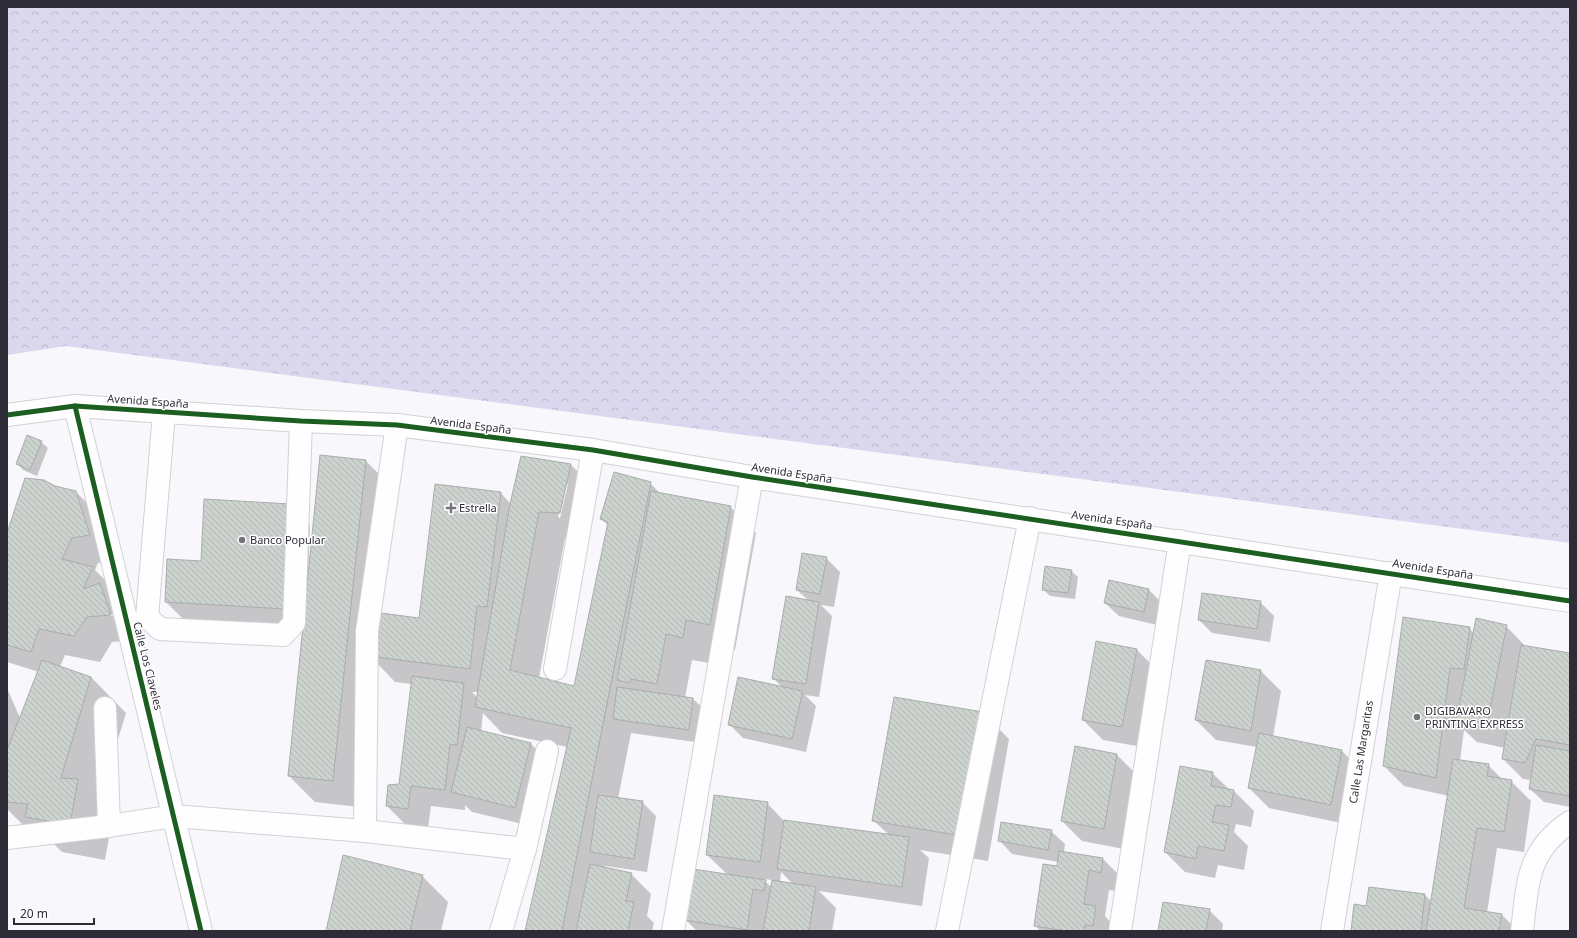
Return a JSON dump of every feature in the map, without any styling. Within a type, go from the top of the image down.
[{"type":"street","name":"Avenida España","points":[[7,415],[75,406],[164,413],[397,425],[593,450],[752,477],[1570,601]]},
{"type":"street","name":"Calle Los Claveles","points":[[75,406],[201,931]]},
{"type":"street","points":[[164,413],[147,617],[160,629],[283,635],[294,623],[300,421]]},
{"type":"street","points":[[366,831],[366,631],[397,425]]},
{"type":"street","points":[[555,669],[593,450]]},
{"type":"street","points":[[673,931],[752,477]]},
{"type":"street","points":[[947,931],[1030,518]]},
{"type":"street","points":[[1120,931],[1180,541]]},
{"type":"street","name":"Calle Las Margaritas","points":[[1332,931],[1391,573]]},
{"type":"street","points":[[104,708],[109,826]]},
{"type":"street","points":[[501,931],[525,849],[547,751]]},
{"type":"street","points":[[7,838],[109,826],[174,816],[366,831],[525,849]]},
{"type":"street","points":[[1522,931],[1528,877],[1537,854],[1559,830],[1570,822]]},
{"type":"green space","points":[[7,7],[1570,7],[1570,543],[66,346],[7,355]]},
{"type":"building","points":[[27,435],[42,441],[30,470],[16,464]]},
{"type":"building","points":[[320,455],[366,460],[333,781],[288,776]]},
{"type":"building","points":[[521,456],[571,464],[560,513],[539,512],[510,670],[574,686],[608,522],[600,519],[614,472],[651,482],[562,931],[525,931],[571,728],[475,707],[510,504]]},
{"type":"building","points":[[25,478],[44,480],[55,486],[76,491],[90,535],[72,538],[62,559],[93,567],[83,589],[100,583],[111,615],[87,617],[74,636],[39,629],[31,652],[7,645],[7,533]]},
{"type":"building","points":[[435,484],[501,492],[487,607],[477,606],[470,669],[368,656],[373,612],[419,618]]},
{"type":"building","points":[[651,491],[731,506],[710,625],[686,620],[683,638],[666,634],[657,684],[631,679],[630,683],[617,680]]},
{"type":"building","points":[[204,499],[290,504],[285,609],[165,602],[167,559],[201,561]]},
{"type":"building","points":[[802,553],[827,557],[820,594],[796,590]]},
{"type":"building","points":[[1045,566],[1072,570],[1068,593],[1042,590]]},
{"type":"building","points":[[1109,580],[1149,589],[1144,612],[1104,603]]},
{"type":"building","points":[[1202,593],[1261,601],[1257,629],[1198,620]]},
{"type":"building","points":[[786,596],[819,602],[806,684],[772,679]]},
{"type":"building","name":"DIGIBAVARO PRINTING EXPRESS","points":[[1403,617],[1470,627],[1464,669],[1450,668],[1436,778],[1383,766]]},
{"type":"building","points":[[1476,618],[1507,625],[1486,728],[1456,722]]},
{"type":"building","points":[[1096,641],[1137,649],[1122,727],[1082,720]]},
{"type":"building","points":[[1521,645],[1570,653],[1570,745],[1536,739],[1525,763],[1502,759]]},
{"type":"building","points":[[42,660],[91,677],[61,778],[78,779],[70,825],[25,817],[28,804],[7,802],[7,750]]},
{"type":"building","points":[[1206,660],[1261,670],[1251,731],[1195,720]]},
{"type":"building","points":[[412,676],[464,683],[457,745],[450,744],[445,790],[411,786],[408,809],[386,806],[388,785],[399,784]]},
{"type":"building","points":[[738,677],[803,691],[792,739],[728,725]]},
{"type":"building","points":[[617,687],[693,698],[689,730],[613,719]]},
{"type":"building","points":[[894,697],[983,712],[962,836],[872,821]]},
{"type":"building","points":[[467,727],[531,743],[515,808],[451,792]]},
{"type":"building","points":[[1259,733],[1342,750],[1331,805],[1248,788]]},
{"type":"building","points":[[1536,745],[1570,751],[1570,796],[1529,789]]},
{"type":"building","points":[[1075,746],[1117,754],[1104,829],[1061,821]]},
{"type":"building","points":[[1453,759],[1489,764],[1487,776],[1512,780],[1504,832],[1477,828],[1464,908],[1502,914],[1499,931],[1426,931]]},
{"type":"building","points":[[1180,766],[1213,772],[1211,786],[1234,790],[1231,807],[1216,805],[1212,822],[1229,825],[1224,851],[1198,846],[1196,859],[1164,852]]},
{"type":"building","points":[[598,795],[643,801],[634,859],[590,852]]},
{"type":"building","points":[[714,795],[768,802],[760,862],[706,855]]},
{"type":"building","points":[[784,820],[909,837],[902,887],[777,869]]},
{"type":"building","points":[[1001,822],[1052,830],[1048,850],[998,841]]},
{"type":"building","points":[[1059,851],[1103,858],[1101,873],[1089,870],[1084,904],[1096,906],[1093,926],[1085,925],[1084,931],[1066,931],[1034,926],[1043,864],[1057,866]]},
{"type":"building","points":[[343,855],[423,875],[410,931],[326,931]]},
{"type":"building","points":[[590,864],[632,873],[626,901],[634,902],[628,931],[576,931]]},
{"type":"building","points":[[693,869],[766,880],[764,891],[753,889],[747,930],[685,920]]},
{"type":"building","points":[[772,880],[816,887],[809,931],[763,931]]},
{"type":"building","points":[[1369,887],[1425,894],[1421,931],[1351,931],[1354,904],[1366,906]]},
{"type":"building","points":[[1163,902],[1210,909],[1206,931],[1158,931]]},
{"type":"cycle path","points":[[75,406],[201,931]]},
{"type":"cycle path","points":[[7,415],[75,406],[301,421],[397,425],[593,450],[752,477],[1570,601]]},
{"type":"place","name":"Estrella","points":[[451,508]]},
{"type":"place","name":"Banco Popular","points":[[242,540]]},
{"type":"place","name":"DIGIBAVARO PRINTING EXPRESS","points":[[1417,717]]}]
